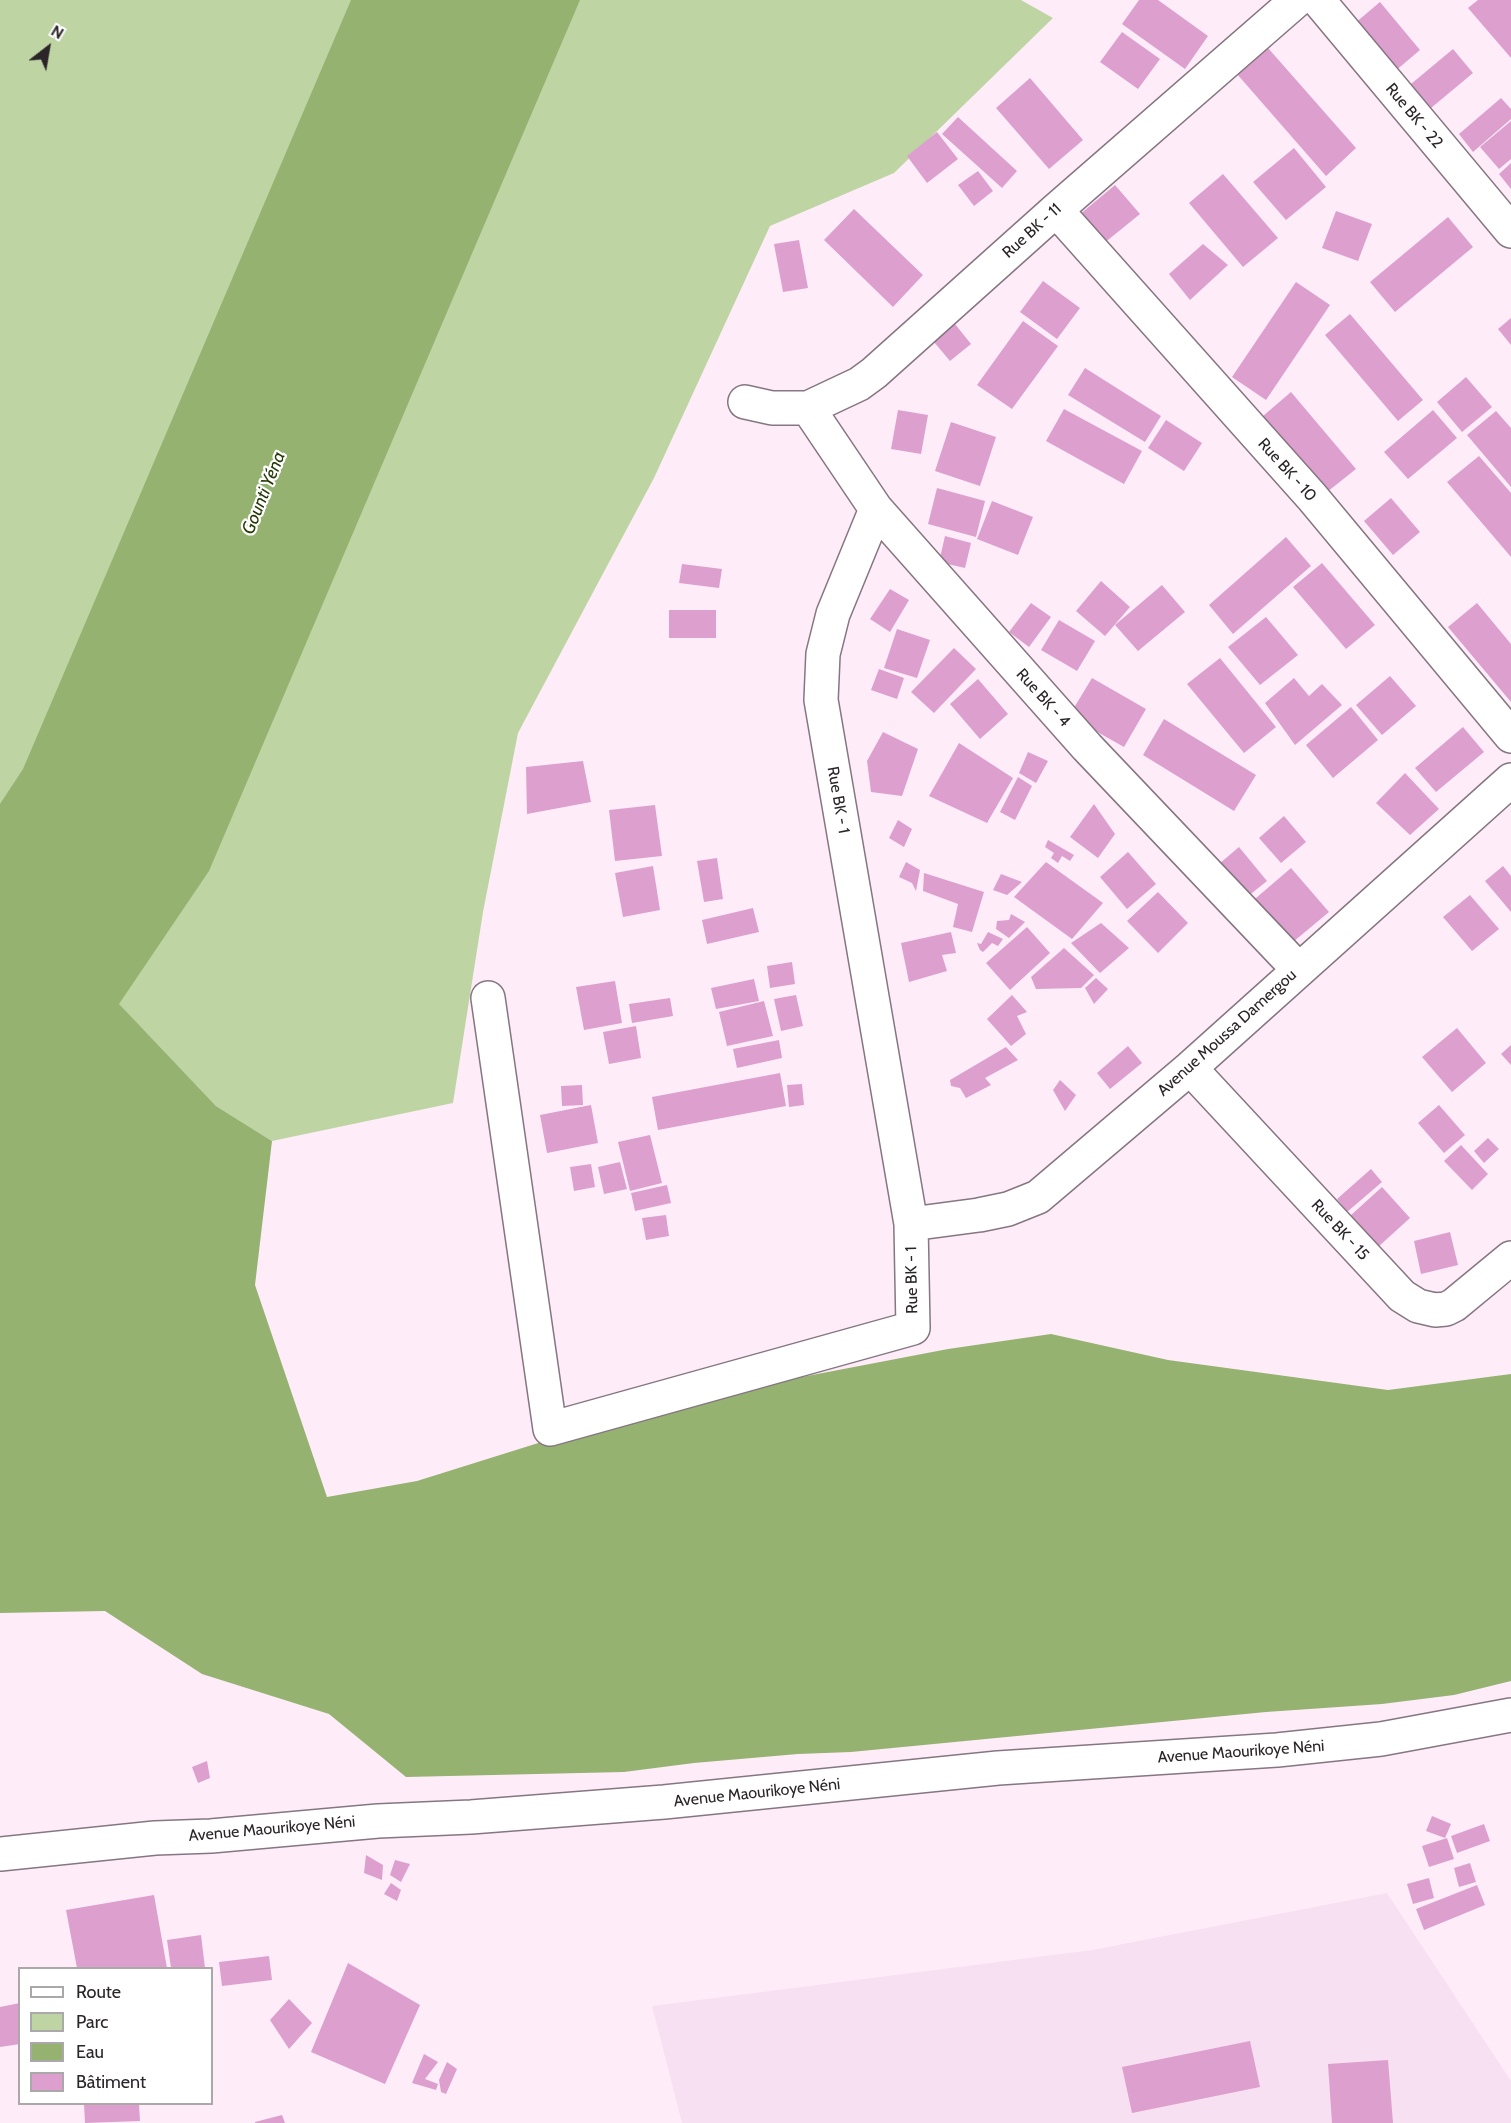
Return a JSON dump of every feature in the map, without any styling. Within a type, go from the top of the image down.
[{"type":"street","name":"Rue BK - 11","points":[[745,402],[772,408],[808,408],[859,384],[1297,0]]},
{"type":"street","name":"Rue BK - 22","points":[[1318,0],[1511,231]]},
{"type":"street","name":"Rue BK - 10","points":[[1056,210],[1312,497],[1511,736]]},
{"type":"street","name":"Rue BK - 4","points":[[808,408],[876,509],[1087,747],[1299,970]]},
{"type":"street","name":"Rue BK - 1","points":[[488,998],[550,1429],[913,1328],[911,1224],[821,700],[823,654],[833,614],[876,509]]},
{"type":"street","name":"Avenue Moussa Damergou","points":[[911,1224],[1008,1209],[1038,1197],[1190,1068],[1511,780]]},
{"type":"street","name":"Rue BK - 15","points":[[1190,1068],[1401,1296],[1418,1306],[1435,1310],[1446,1309],[1511,1258]]},
{"type":"street","name":"Avenue Maourikoye Néni","points":[[0,1854],[155,1838],[211,1836],[378,1821],[471,1817],[664,1802],[998,1768],[1277,1750],[1381,1739],[1511,1715]]},
{"type":"shaded area","points":[[1387,1893],[1511,2081],[1511,2123],[682,2123],[652,2006],[1092,1950]]},
{"type":"green space","points":[[0,0],[1021,0],[1053,18],[894,173],[770,226],[654,478],[518,733],[483,912],[453,1103],[272,1141],[216,1106],[118,1004],[0,1098]]},
{"type":"water","name":"Gounti Yéna","points":[[351,0],[580,0],[209,871],[119,1004],[216,1106],[272,1141],[255,1285],[327,1497],[417,1481],[666,1403],[948,1349],[1051,1334],[1168,1360],[1388,1390],[1511,1374],[1511,1681],[1454,1695],[1382,1704],[1266,1712],[851,1752],[694,1763],[624,1772],[406,1777],[329,1714],[202,1674],[105,1611],[0,1613],[0,804],[23,769]]},
{"type":"building","points":[[1139,0],[1158,0],[1208,36],[1185,69],[1122,24]]},
{"type":"building","points":[[1478,0],[1511,0],[1511,58],[1468,8]]},
{"type":"building","points":[[1380,2],[1420,50],[1394,72],[1354,24]]},
{"type":"building","points":[[1122,32],[1160,59],[1138,89],[1100,62]]},
{"type":"building","points":[[1268,48],[1356,148],[1326,176],[1237,74]]},
{"type":"building","points":[[1453,49],[1473,73],[1431,108],[1411,84]]},
{"type":"building","points":[[1030,78],[1083,140],[1049,169],[996,108]]},
{"type":"building","points":[[1501,98],[1511,109],[1511,119],[1473,152],[1459,134]]},
{"type":"building","points":[[958,117],[1017,171],[1002,188],[942,134]]},
{"type":"building","points":[[1511,121],[1511,159],[1499,169],[1480,147]]},
{"type":"building","points":[[937,132],[958,159],[927,183],[907,156]]},
{"type":"building","points":[[1294,148],[1326,187],[1286,220],[1253,182]]},
{"type":"building","points":[[1511,163],[1511,189],[1499,174]]},
{"type":"building","points":[[978,171],[993,191],[974,206],[958,185]]},
{"type":"building","points":[[1223,174],[1278,238],[1243,267],[1189,203]]},
{"type":"building","points":[[1115,185],[1140,214],[1103,244],[1079,215]]},
{"type":"building","points":[[854,209],[923,275],[893,307],[824,240]]},
{"type":"building","points":[[1336,211],[1372,224],[1358,261],[1322,248]]},
{"type":"building","points":[[1448,217],[1473,247],[1395,312],[1370,282]]},
{"type":"building","points":[[799,240],[808,288],[783,292],[774,244]]},
{"type":"building","points":[[1203,244],[1228,265],[1190,300],[1169,274]]},
{"type":"building","points":[[1043,281],[1080,308],[1057,339],[1020,312]]},
{"type":"building","points":[[1296,282],[1330,305],[1266,400],[1232,377]]},
{"type":"building","points":[[1350,314],[1423,400],[1398,421],[1325,335]]},
{"type":"building","points":[[1511,318],[1511,345],[1498,329]]},
{"type":"building","points":[[1023,321],[1058,346],[1012,409],[977,385]]},
{"type":"building","points":[[955,324],[971,344],[950,361],[934,342]]},
{"type":"building","points":[[1085,368],[1161,416],[1145,442],[1068,395]]},
{"type":"building","points":[[1466,377],[1492,407],[1462,432],[1437,402]]},
{"type":"building","points":[[1291,392],[1356,469],[1327,492],[1263,416]]},
{"type":"building","points":[[1064,409],[1142,451],[1124,484],[1046,441]]},
{"type":"building","points":[[898,410],[928,415],[921,454],[891,449]]},
{"type":"building","points":[[1433,410],[1457,438],[1408,479],[1384,452]]},
{"type":"building","points":[[1496,411],[1511,428],[1511,487],[1467,435]]},
{"type":"building","points":[[1166,420],[1202,443],[1184,471],[1148,448]]},
{"type":"building","points":[[951,422],[996,437],[980,486],[935,471]]},
{"type":"building","points":[[1479,456],[1511,493],[1511,557],[1447,482]]},
{"type":"building","points":[[937,488],[985,501],[976,537],[928,524]]},
{"type":"building","points":[[1391,498],[1420,532],[1393,555],[1364,521]]},
{"type":"building","points":[[992,501],[1033,517],[1018,555],[977,539]]},
{"type":"building","points":[[945,536],[971,543],[965,568],[939,562]]},
{"type":"building","points":[[1286,537],[1311,566],[1233,634],[1209,605]]},
{"type":"building","points":[[1322,563],[1375,625],[1346,649],[1293,587]]},
{"type":"building","points":[[682,564],[722,569],[719,588],[679,583]]},
{"type":"building","points":[[1101,581],[1130,607],[1105,636],[1076,611]]},
{"type":"building","points":[[1162,585],[1185,612],[1138,651],[1115,625]]},
{"type":"building","points":[[890,589],[909,600],[890,632],[870,619]]},
{"type":"building","points":[[1031,603],[1051,617],[1029,647],[1009,632]]},
{"type":"building","points":[[1477,603],[1511,644],[1511,702],[1448,627]]},
{"type":"building","points":[[669,610],[716,610],[716,638],[669,638]]},
{"type":"building","points":[[1266,617],[1298,655],[1260,685],[1228,647]]},
{"type":"building","points":[[1059,620],[1095,641],[1077,671],[1041,650]]},
{"type":"building","points":[[897,629],[930,640],[917,678],[884,668]]},
{"type":"building","points":[[954,648],[976,669],[934,713],[911,692]]},
{"type":"building","points":[[1220,658],[1276,727],[1244,753],[1187,684]]},
{"type":"building","points":[[879,669],[904,678],[897,699],[871,690]]},
{"type":"building","points":[[1390,676],[1416,706],[1382,735],[1356,705]]},
{"type":"building","points":[[1092,678],[1146,709],[1124,747],[1069,716]]},
{"type":"building","points":[[1294,678],[1309,696],[1322,684],[1342,705],[1295,745],[1265,703]]},
{"type":"building","points":[[978,679],[1008,714],[980,739],[950,704]]},
{"type":"building","points":[[1351,707],[1378,740],[1333,778],[1306,745]]},
{"type":"building","points":[[1164,719],[1256,775],[1234,811],[1143,755]]},
{"type":"building","points":[[1463,727],[1484,752],[1436,792],[1415,768]]},
{"type":"building","points":[[883,732],[918,749],[902,796],[871,792],[867,761]]},
{"type":"building","points":[[959,743],[1013,778],[987,823],[929,796]]},
{"type":"building","points":[[1028,752],[1048,761],[1036,783],[1019,773]]},
{"type":"building","points":[[583,761],[591,802],[527,814],[526,767]]},
{"type":"building","points":[[1405,773],[1439,809],[1410,835],[1376,803]]},
{"type":"building","points":[[1018,777],[1032,786],[1015,820],[1000,812]]},
{"type":"building","points":[[1094,804],[1115,834],[1098,858],[1070,837]]},
{"type":"building","points":[[655,805],[662,856],[615,861],[609,810]]},
{"type":"building","points":[[1284,816],[1306,842],[1281,863],[1259,838]]},
{"type":"building","points":[[898,820],[912,829],[904,847],[889,838]]},
{"type":"building","points":[[1048,840],[1074,855],[1070,861],[1062,856],[1058,863],[1051,858],[1054,853],[1045,847]]},
{"type":"building","points":[[1239,847],[1267,881],[1247,897],[1219,864]]},
{"type":"building","points":[[1128,852],[1156,884],[1127,909],[1100,877]]},
{"type":"building","points":[[717,858],[723,899],[704,902],[697,861]]},
{"type":"building","points":[[906,862],[920,870],[916,891],[912,883],[899,877]]},
{"type":"building","points":[[1046,862],[1103,903],[1072,939],[1014,897]]},
{"type":"building","points":[[653,866],[660,910],[623,917],[615,873]]},
{"type":"building","points":[[1503,866],[1511,876],[1511,912],[1485,881]]},
{"type":"building","points":[[1291,868],[1329,912],[1287,947],[1249,904]]},
{"type":"building","points":[[924,873],[984,892],[972,932],[953,927],[958,904],[923,891]]},
{"type":"building","points":[[1001,874],[1022,882],[1007,895],[993,890]]},
{"type":"building","points":[[1158,892],[1188,923],[1158,953],[1127,921]]},
{"type":"building","points":[[1470,895],[1499,929],[1472,951],[1443,917]]},
{"type":"building","points":[[753,908],[759,932],[707,944],[702,920]]},
{"type":"building","points":[[1011,914],[1025,922],[1009,938],[996,929],[997,921],[1009,920]]},
{"type":"building","points":[[1101,923],[1129,948],[1100,973],[1071,943]]},
{"type":"building","points":[[1027,927],[1050,953],[1010,990],[986,963]]},
{"type":"building","points":[[951,932],[956,953],[942,955],[947,971],[909,982],[901,943]]},
{"type":"building","points":[[988,932],[1003,939],[998,946],[992,943],[983,952],[977,943],[981,944]]},
{"type":"building","points":[[1064,948],[1094,975],[1081,988],[1036,989],[1031,977]]},
{"type":"building","points":[[792,962],[795,984],[770,988],[767,966]]},
{"type":"building","points":[[1096,978],[1108,989],[1094,1004],[1085,988]]},
{"type":"building","points":[[754,979],[759,1001],[716,1009],[711,988]]},
{"type":"building","points":[[615,981],[622,1023],[584,1030],[576,987]]},
{"type":"building","points":[[796,995],[803,1026],[781,1031],[774,999]]},
{"type":"building","points":[[1012,995],[1027,1012],[1017,1016],[1026,1034],[1011,1046],[987,1019]]},
{"type":"building","points":[[670,998],[673,1016],[632,1023],[629,1004]]},
{"type":"building","points":[[764,1001],[773,1036],[727,1046],[719,1012]]},
{"type":"building","points":[[636,1026],[641,1058],[609,1064],[603,1032]]},
{"type":"building","points":[[1457,1028],[1486,1063],[1452,1092],[1422,1057]]},
{"type":"building","points":[[779,1040],[782,1058],[737,1068],[733,1049]]},
{"type":"building","points":[[1511,1045],[1511,1065],[1501,1054]]},
{"type":"building","points":[[1128,1046],[1142,1063],[1110,1089],[1097,1073]]},
{"type":"building","points":[[1006,1047],[1018,1060],[985,1078],[991,1085],[966,1098],[960,1088],[951,1086],[950,1080]]},
{"type":"building","points":[[780,1073],[786,1106],[658,1130],[652,1097]]},
{"type":"building","points":[[1060,1080],[1076,1095],[1065,1111],[1053,1090]]},
{"type":"building","points":[[802,1084],[804,1105],[789,1107],[787,1085]]},
{"type":"building","points":[[582,1085],[583,1105],[562,1106],[561,1086]]},
{"type":"building","points":[[591,1105],[598,1143],[547,1153],[540,1115]]},
{"type":"building","points":[[1439,1105],[1465,1135],[1444,1153],[1418,1123]]},
{"type":"building","points":[[650,1135],[662,1183],[630,1191],[618,1142]]},
{"type":"building","points":[[1488,1138],[1499,1149],[1484,1163],[1474,1151]]},
{"type":"building","points":[[1461,1145],[1488,1174],[1472,1190],[1444,1161]]},
{"type":"building","points":[[620,1162],[627,1189],[604,1194],[598,1167]]},
{"type":"building","points":[[591,1164],[595,1187],[574,1191],[570,1167]]},
{"type":"building","points":[[1371,1169],[1382,1182],[1347,1212],[1337,1199]]},
{"type":"building","points":[[667,1185],[671,1203],[635,1211],[631,1193]]},
{"type":"building","points":[[1382,1187],[1410,1218],[1378,1247],[1350,1216]]},
{"type":"building","points":[[666,1215],[669,1236],[646,1240],[642,1218]]},
{"type":"building","points":[[1450,1232],[1458,1265],[1421,1274],[1414,1241]]},
{"type":"building","points":[[207,1761],[210,1778],[198,1783],[192,1767]]},
{"type":"building","points":[[1432,1816],[1451,1824],[1445,1838],[1426,1831]]},
{"type":"building","points":[[1484,1824],[1490,1841],[1457,1853],[1451,1836]]},
{"type":"building","points":[[1447,1838],[1454,1859],[1429,1867],[1422,1846]]},
{"type":"building","points":[[366,1855],[383,1865],[382,1880],[364,1873]]},
{"type":"building","points":[[395,1860],[410,1864],[401,1882],[390,1875]]},
{"type":"building","points":[[1470,1863],[1476,1882],[1459,1887],[1454,1868]]},
{"type":"building","points":[[1429,1878],[1434,1898],[1413,1904],[1407,1884]]},
{"type":"building","points":[[391,1883],[401,1890],[397,1901],[384,1894]]},
{"type":"building","points":[[1477,1885],[1485,1905],[1424,1930],[1416,1909]]},
{"type":"building","points":[[154,1895],[167,1967],[77,1967],[66,1910]]},
{"type":"building","points":[[201,1935],[205,1967],[171,1967],[167,1940]]},
{"type":"building","points":[[269,1956],[272,1980],[222,1986],[219,1962]]},
{"type":"building","points":[[348,1963],[420,2005],[385,2084],[311,2052]]},
{"type":"building","points":[[289,1999],[312,2023],[289,2049],[270,2020]]},
{"type":"building","points":[[18,2003],[18,2044],[0,2047],[0,2007]]},
{"type":"building","points":[[1250,2041],[1260,2087],[1132,2113],[1122,2067]]},
{"type":"building","points":[[424,2054],[438,2062],[425,2079],[438,2084],[436,2090],[412,2083]]},
{"type":"building","points":[[1388,2060],[1393,2123],[1332,2123],[1328,2064]]},
{"type":"building","points":[[447,2062],[457,2069],[446,2094],[441,2092],[439,2080]]},
{"type":"building","points":[[84,2105],[139,2105],[140,2121],[85,2123]]},
{"type":"building","points":[[282,2115],[285,2123],[255,2123],[255,2122]]}]
